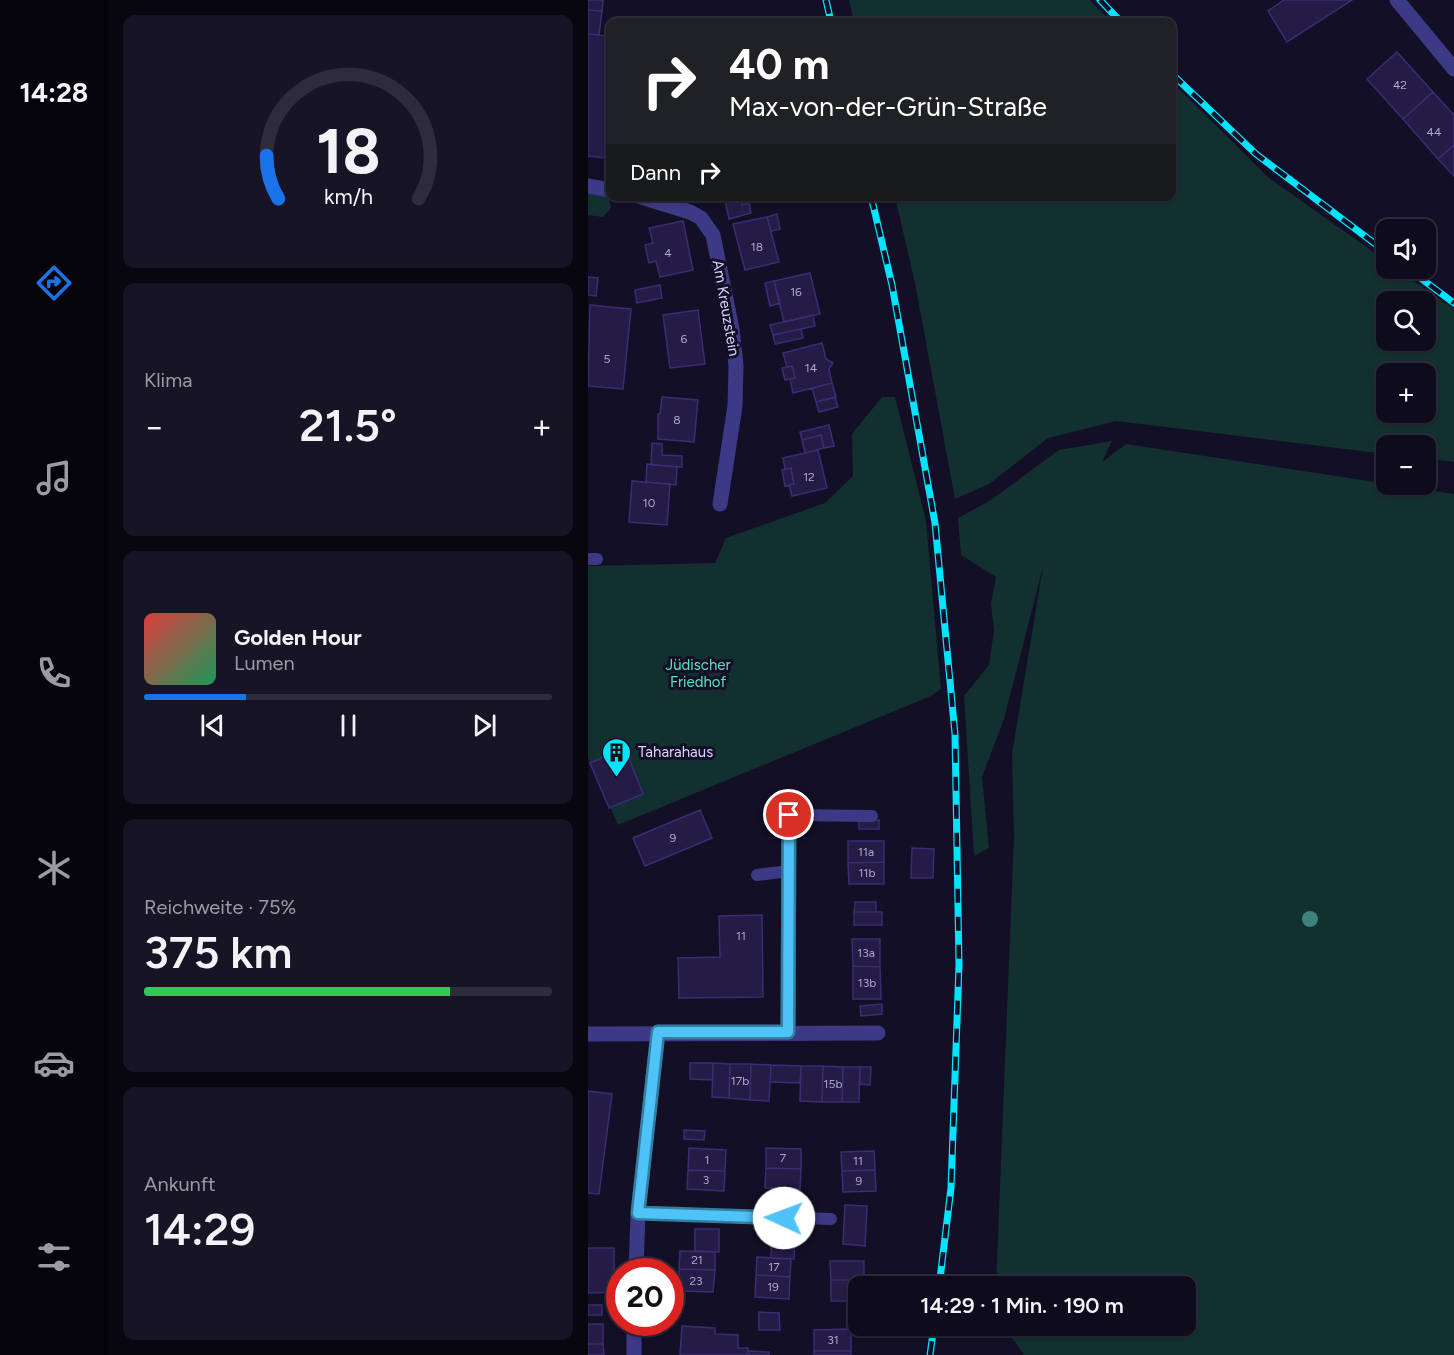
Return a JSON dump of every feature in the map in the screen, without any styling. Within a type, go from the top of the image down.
[{"type":"street","points":[[1397,0],[1454,69]]},
{"type":"street","points":[[588,186],[606,189]]},
{"type":"street","name":"Am Kreuzstein","points":[[654,201],[690,212],[701,218],[713,235],[732,329],[736,366],[735,406],[720,504]]},
{"type":"street","points":[[788,1032],[789,815]]},
{"type":"street","points":[[636,1258],[638,1213],[658,1032]]},
{"type":"street","points":[[588,1034],[878,1033]]},
{"type":"street","points":[[633,1355],[634,1336]]},
{"type":"lane","points":[[789,815],[872,816]]},
{"type":"lane","points":[[757,875],[789,871]]},
{"type":"lane","points":[[638,1213],[831,1219]]},
{"type":"green space","points":[[849,0],[1089,0],[1108,18],[853,18]]},
{"type":"green space","points":[[1176,86],[1268,177],[1376,254],[1376,279],[1411,279],[1428,291],[1376,291],[1376,351],[1436,351],[1436,296],[1454,309],[1454,462],[1436,460],[1436,435],[1376,435],[1376,453],[1116,421],[1048,438],[989,484],[955,499],[915,283],[896,201],[1176,201]]},
{"type":"green space","points":[[588,191],[606,195],[606,201],[609,201],[611,208],[603,217],[588,215]]},
{"type":"green space","name":"Jüdischer Friedhof","points":[[882,397],[895,397],[926,521],[941,689],[931,696],[618,825],[588,758],[588,566],[715,563],[726,538],[825,503],[853,476],[852,434]]},
{"type":"green space","points":[[1112,441],[1102,462],[1126,444],[1376,482],[1376,495],[1436,495],[1436,491],[1454,494],[1454,1355],[1024,1355],[1011,1336],[1196,1336],[1196,1276],[996,1276],[1014,836],[1012,754],[1043,567],[1004,719],[982,777],[989,848],[974,856],[964,696],[989,665],[994,630],[991,604],[996,577],[961,555],[958,518],[991,500],[1059,450]]},
{"type":"building","points":[[588,0],[603,0],[602,11],[588,10]]},
{"type":"building","points":[[1284,0],[1352,0],[1287,42],[1268,11]]},
{"type":"building","points":[[588,10],[602,11],[599,35],[588,34]]},
{"type":"building","points":[[588,34],[606,36],[606,158],[588,156]]},
{"type":"building","points":[[1397,52],[1433,92],[1403,119],[1367,79]]},
{"type":"building","points":[[1433,92],[1454,115],[1454,145],[1438,159],[1403,119]]},
{"type":"building","points":[[1454,145],[1454,176],[1438,159]]},
{"type":"building","points":[[725,201],[741,201],[742,205],[749,203],[751,213],[729,219]]},
{"type":"building","points":[[777,214],[780,229],[771,231],[767,217]]},
{"type":"building","points":[[767,217],[779,262],[745,270],[733,224]]},
{"type":"building","points":[[683,221],[693,270],[660,277],[656,261],[649,263],[645,245],[653,243],[649,228]]},
{"type":"building","points":[[810,273],[820,314],[784,322],[774,281]]},
{"type":"building","points":[[588,277],[598,278],[596,296],[588,295]]},
{"type":"building","points":[[774,281],[780,303],[770,306],[765,283]]},
{"type":"building","points":[[660,285],[662,298],[637,303],[635,290]]},
{"type":"building","points":[[590,305],[631,309],[623,389],[588,386]]},
{"type":"building","points":[[698,310],[705,364],[670,368],[663,315]]},
{"type":"building","points":[[813,315],[815,326],[773,335],[770,325]]},
{"type":"building","points":[[801,329],[803,338],[775,344],[773,335]]},
{"type":"building","points":[[822,343],[826,359],[833,363],[829,369],[832,383],[793,393],[790,379],[795,378],[792,366],[787,367],[783,353]]},
{"type":"building","points":[[792,366],[795,378],[785,380],[782,368]]},
{"type":"building","points":[[832,383],[836,397],[816,402],[812,388]]},
{"type":"building","points":[[662,397],[698,400],[694,442],[658,439],[658,414],[660,414]]},
{"type":"building","points":[[835,397],[838,407],[819,412],[816,402]]},
{"type":"building","points":[[829,425],[834,446],[824,448],[821,435],[802,440],[800,432]]},
{"type":"building","points":[[821,435],[824,448],[805,453],[802,440]]},
{"type":"building","points":[[652,443],[662,444],[662,455],[682,456],[682,467],[651,465]]},
{"type":"building","points":[[818,450],[827,488],[792,496],[789,485],[794,484],[791,468],[785,469],[783,458]]},
{"type":"building","points":[[647,464],[677,467],[676,485],[646,482]]},
{"type":"building","points":[[791,468],[794,484],[785,486],[782,470]]},
{"type":"building","points":[[632,481],[670,484],[667,525],[629,522]]},
{"type":"building","name":"Taharahaus","points":[[625,748],[643,794],[609,808],[590,763]]},
{"type":"building","points":[[700,810],[712,838],[645,866],[633,838]]},
{"type":"building","points":[[879,820],[879,829],[859,829],[859,821]]},
{"type":"building","points":[[848,841],[884,841],[884,862],[848,863]]},
{"type":"building","points":[[912,848],[934,849],[933,878],[911,878]]},
{"type":"building","points":[[884,862],[884,884],[849,884],[848,863]]},
{"type":"building","points":[[855,902],[876,902],[876,912],[854,912]]},
{"type":"building","points":[[854,912],[882,912],[882,925],[854,925]]},
{"type":"building","points":[[762,915],[763,997],[679,998],[678,958],[720,957],[719,916]]},
{"type":"building","points":[[852,939],[880,939],[880,967],[853,966]]},
{"type":"building","points":[[853,966],[880,967],[881,999],[853,999]]},
{"type":"building","points":[[882,1004],[882,1014],[861,1016],[860,1006]]},
{"type":"building","points":[[690,1063],[713,1063],[713,1080],[690,1079]]},
{"type":"building","points":[[713,1063],[730,1064],[729,1098],[712,1097]]},
{"type":"building","points":[[730,1064],[751,1064],[750,1100],[729,1098]]},
{"type":"building","points":[[751,1064],[771,1065],[769,1101],[750,1100]]},
{"type":"building","points":[[771,1065],[801,1066],[800,1083],[770,1082]]},
{"type":"building","points":[[801,1066],[823,1066],[822,1102],[800,1101]]},
{"type":"building","points":[[823,1066],[843,1067],[842,1102],[822,1102]]},
{"type":"building","points":[[843,1067],[860,1067],[859,1102],[842,1102]]},
{"type":"building","points":[[860,1067],[871,1067],[870,1085],[860,1084]]},
{"type":"building","points":[[588,1091],[612,1094],[599,1194],[588,1193]]},
{"type":"building","points":[[684,1130],[705,1131],[704,1140],[684,1139]]},
{"type":"building","points":[[689,1148],[726,1150],[725,1171],[688,1170]]},
{"type":"building","points":[[766,1148],[801,1149],[801,1169],[766,1168]]},
{"type":"building","points":[[874,1151],[875,1170],[842,1171],[841,1152]]},
{"type":"building","points":[[766,1168],[801,1169],[800,1189],[765,1188]]},
{"type":"building","points":[[688,1170],[725,1171],[724,1191],[687,1189]]},
{"type":"building","points":[[875,1170],[876,1191],[843,1192],[842,1171]]},
{"type":"building","points":[[778,1189],[800,1189],[800,1208],[778,1208]]},
{"type":"building","points":[[845,1205],[867,1206],[865,1246],[843,1244]]},
{"type":"building","points":[[695,1229],[719,1229],[719,1252],[695,1251]]},
{"type":"building","points":[[772,1235],[795,1236],[794,1259],[771,1258]]},
{"type":"building","points":[[588,1248],[614,1248],[614,1258],[606,1258],[606,1292],[588,1293]]},
{"type":"building","points":[[680,1251],[715,1252],[715,1270],[684,1269],[684,1258],[680,1258]]},
{"type":"building","points":[[757,1257],[791,1259],[790,1277],[756,1275]]},
{"type":"building","points":[[830,1261],[864,1261],[864,1276],[848,1276],[848,1280],[831,1280]]},
{"type":"building","points":[[684,1269],[715,1270],[713,1292],[684,1291]]},
{"type":"building","points":[[756,1275],[790,1277],[789,1299],[755,1297]]},
{"type":"building","points":[[831,1280],[848,1280],[848,1301],[831,1301]]},
{"type":"building","points":[[588,1305],[602,1305],[602,1315],[588,1315]]},
{"type":"building","points":[[759,1312],[779,1313],[780,1330],[759,1330]]},
{"type":"building","points":[[588,1324],[603,1324],[603,1344],[588,1344]]},
{"type":"building","points":[[684,1326],[715,1328],[715,1334],[738,1335],[738,1348],[748,1348],[747,1355],[680,1355]]},
{"type":"building","points":[[848,1329],[848,1336],[851,1336],[851,1351],[814,1351],[814,1330]]},
{"type":"building","points":[[588,1344],[603,1344],[604,1355],[588,1355]]},
{"type":"building","points":[[749,1351],[769,1352],[769,1355],[749,1355]]},
{"type":"building","points":[[814,1351],[851,1351],[851,1355],[814,1355]]},
{"type":"railway","points":[[826,0],[830,18]]},
{"type":"railway","points":[[1100,0],[1117,18]]},
{"type":"railway","points":[[1176,78],[1256,154],[1376,244]]},
{"type":"railway","points":[[872,201],[892,285],[935,523],[955,734],[959,965],[951,1188],[940,1276]]},
{"type":"railway","points":[[1422,279],[1454,303]]},
{"type":"railway","points":[[930,1355],[933,1336]]},
{"type":"place","name":"Taharahaus","points":[[617,778]]},
{"type":"route","points":[[784,1218],[638,1213],[658,1032],[788,1032],[789,815]]}]
